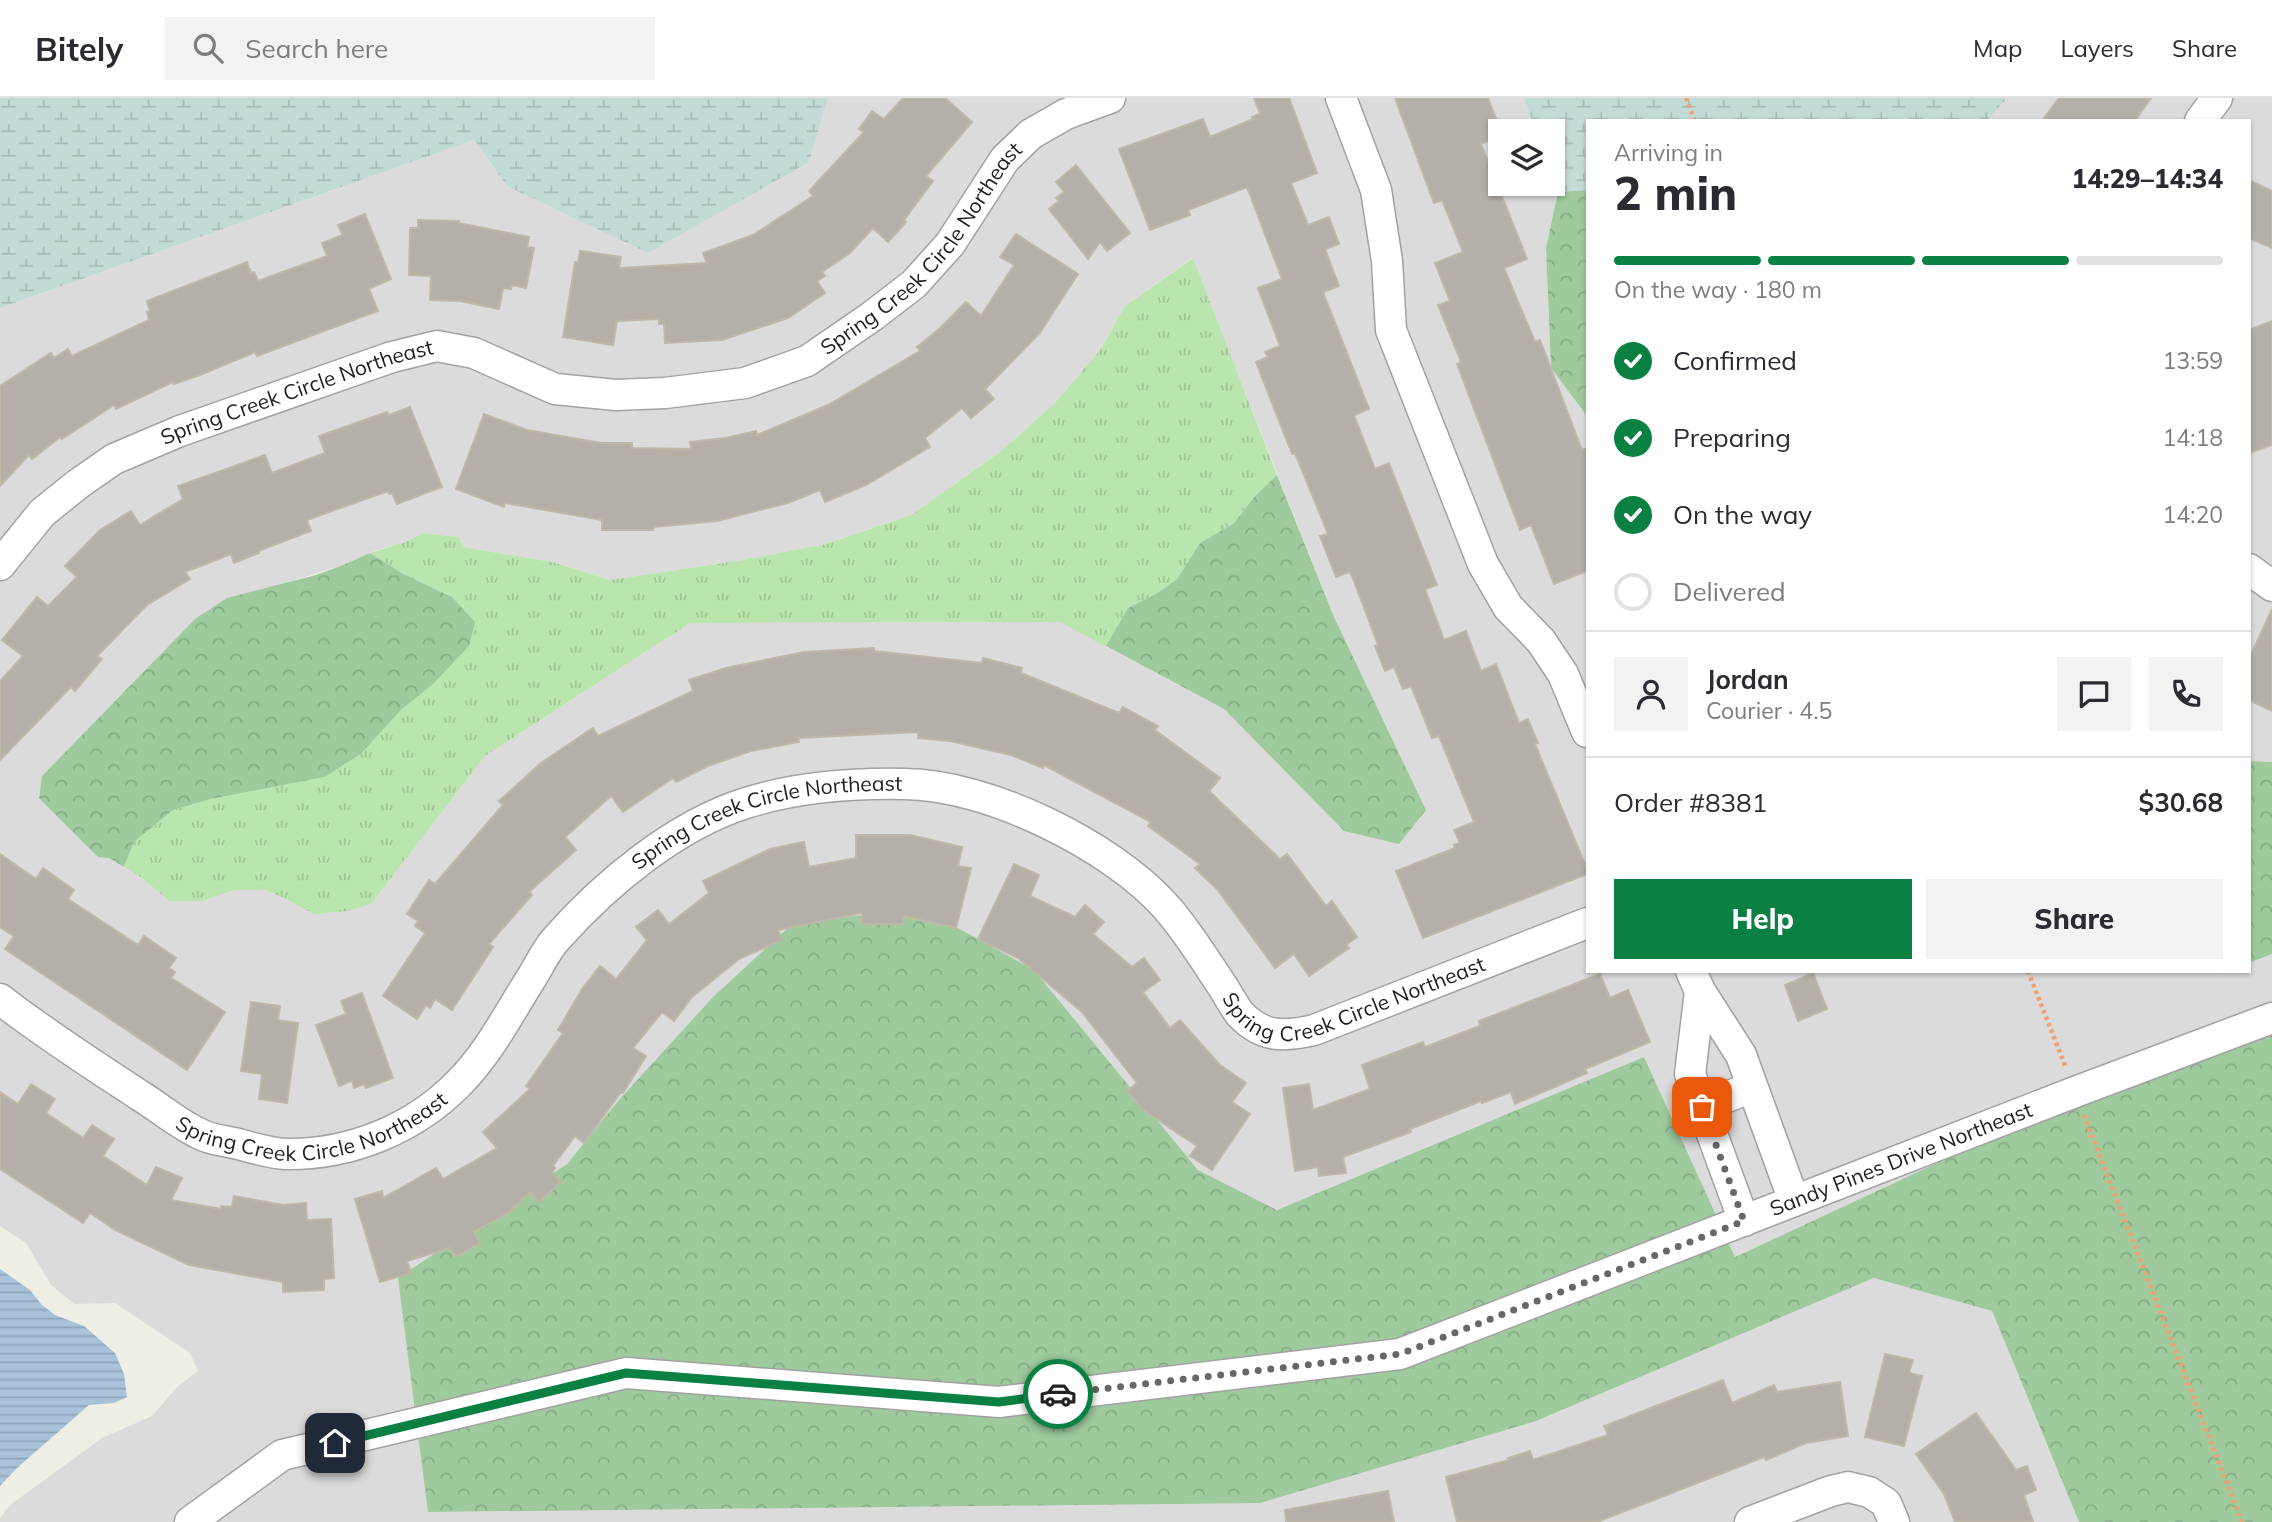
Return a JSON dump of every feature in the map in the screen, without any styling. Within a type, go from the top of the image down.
[{"type":"street","name":"Spring Creek Circle Northeast","points":[[0,565],[42,513],[114,459],[180,431],[392,356],[438,346],[474,353],[555,389],[616,395],[664,393],[745,383],[807,361],[914,284],[950,244],[1005,159],[1031,134],[1066,114],[1110,98]]},
{"type":"street","points":[[1341,98],[1376,190],[1387,261],[1391,331],[1483,564],[1508,607],[1541,641],[1563,674],[1586,731]]},
{"type":"street","points":[[2201,119],[2217,98]]},
{"type":"street","points":[[2251,570],[2272,586]]},
{"type":"street","name":"Spring Creek Circle Northeast","points":[[0,999],[36,1027],[201,1135],[283,1154],[332,1151],[387,1134],[442,1099],[485,1052],[555,940],[606,888],[653,852],[697,823],[744,803],[799,790],[854,783],[925,783],[991,800],[1076,837],[1117,862],[1165,906],[1241,1014],[1273,1035],[1288,1036],[1314,1030],[1586,923]]},
{"type":"street","points":[[1695,981],[1741,1055],[1794,1201]]},
{"type":"street","points":[[1695,981],[1690,1074],[1744,1221]]},
{"type":"street","name":"Sandy Pines Drive Northeast","points":[[190,1522],[282,1455],[626,1373],[999,1402],[1400,1354],[2272,1018]]},
{"type":"street","points":[[1702,1107],[1752,1087]]},
{"type":"street","points":[[1750,1522],[1848,1487],[1869,1492],[1886,1503],[1894,1522]]},
{"type":"path","points":[[1686,98],[1694,119]]},
{"type":"path","points":[[2029,973],[2242,1522]]},
{"type":"shaded area","points":[[828,98],[1524,98],[1532,119],[1488,119],[1488,196],[1557,196],[1546,248],[1551,368],[1586,415],[1586,973],[2219,974],[2251,973],[2251,962],[2272,954],[2272,1034],[2125,1088],[1937,1163],[1734,1257],[1644,1058],[1277,1210],[1198,1170],[1034,970],[713,997],[618,1101],[567,1164],[398,1278],[1536,1421],[1874,1278],[1992,1311],[2079,1522],[0,1522],[10,1505],[102,1438],[152,1416],[177,1387],[198,1371],[190,1353],[115,1303],[74,1304],[51,1285],[26,1243],[0,1226],[0,308],[474,140],[507,186],[809,162]],"holes":[[[1192,258],[1334,617],[1426,810],[1344,831],[1224,709],[1060,622],[690,623],[485,756],[371,904],[313,914],[265,890],[234,890],[203,901],[169,901],[143,879],[109,858],[39,798],[42,776],[195,619],[292,581],[408,541],[422,533],[458,537],[462,547],[552,562],[610,580],[743,560],[826,544],[911,515],[1000,452],[1055,403],[1100,350],[1125,306]]]},
{"type":"shaded area","points":[[2007,98],[2272,98],[2272,762],[2251,761],[2251,119],[1989,119]]},
{"type":"green space","points":[[0,98],[828,98],[809,162],[648,253],[507,186],[474,140],[0,308]]},
{"type":"green space","points":[[1524,98],[2007,98],[1989,119],[1586,119],[1586,190],[1565,192],[1565,119],[1532,119]]},
{"type":"green space","points":[[1586,190],[1586,415],[1551,368],[1546,248],[1557,196],[1565,196],[1565,192]]},
{"type":"green space","points":[[1193,258],[1277,475],[1255,496],[1234,523],[1200,543],[1177,579],[1156,594],[1128,608],[1106,647],[1060,622],[690,623],[485,756],[371,904],[348,911],[313,914],[265,890],[234,890],[203,901],[169,901],[124,867],[134,842],[173,810],[211,799],[325,777],[361,754],[401,710],[432,685],[405,575],[370,553],[408,541],[422,533],[459,537],[463,547],[552,562],[610,580],[743,560],[826,544],[911,515],[1000,452],[1055,403],[1100,350],[1125,306]]},
{"type":"green space","points":[[1277,475],[1334,617],[1426,810],[1399,844],[1344,831],[1224,709],[1106,646],[1128,608],[1156,594],[1177,579],[1200,543],[1234,523],[1255,496]]},
{"type":"green space","points":[[370,553],[405,575],[452,597],[475,622],[469,646],[432,685],[401,710],[361,754],[325,777],[211,799],[173,810],[134,842],[124,867],[109,858],[98,857],[39,798],[42,776],[195,619],[227,598],[316,575]]},
{"type":"green space","points":[[2251,761],[2272,762],[2272,954],[2251,962]]},
{"type":"green space","points":[[920,907],[1034,970],[1198,1170],[1277,1210],[1644,1057],[1735,1257],[1937,1163],[2125,1088],[2272,1034],[2272,1522],[2079,1522],[1992,1311],[1874,1278],[1536,1421],[1260,1503],[428,1512],[398,1278],[567,1164],[618,1101],[713,997],[791,925]]},
{"type":"water","points":[[0,1269],[30,1290],[41,1304],[55,1315],[84,1326],[115,1353],[124,1374],[127,1397],[114,1403],[89,1405],[0,1486]]},
{"type":"building","points":[[903,98],[945,98],[972,122],[926,176],[933,181],[904,220],[906,222],[888,242],[873,228],[850,253],[822,272],[825,276],[817,281],[825,293],[788,318],[722,340],[665,343],[664,324],[659,324],[659,319],[617,321],[613,345],[563,337],[575,262],[578,263],[580,251],[621,257],[619,268],[707,263],[703,253],[753,235],[813,196],[809,191],[864,132],[859,129],[872,111],[884,119]]},
{"type":"building","points":[[1254,98],[1289,98],[1317,173],[1291,183],[1308,225],[1329,217],[1339,244],[1325,249],[1339,286],[1323,292],[1369,409],[1354,415],[1375,469],[1389,463],[1437,585],[1425,589],[1444,640],[1466,631],[1481,671],[1496,664],[1519,723],[1528,719],[1538,743],[1535,744],[1586,867],[1586,874],[1423,938],[1396,871],[1455,848],[1454,845],[1460,843],[1454,830],[1474,822],[1439,736],[1432,738],[1411,686],[1403,689],[1394,667],[1385,671],[1352,576],[1349,572],[1336,577],[1320,536],[1328,534],[1295,453],[1292,454],[1256,362],[1268,357],[1265,352],[1280,346],[1258,288],[1282,279],[1247,187],[1188,210],[1190,215],[1150,230],[1119,149],[1203,119],[1210,137],[1260,114]]},
{"type":"building","points":[[1395,98],[1488,98],[1496,119],[1488,119],[1488,141],[1481,144],[1488,162],[1488,196],[1502,196],[1527,259],[1504,268],[1535,342],[1540,340],[1582,450],[1586,448],[1586,571],[1554,584],[1531,525],[1520,530],[1457,364],[1461,362],[1438,305],[1450,301],[1435,263],[1463,252],[1442,200],[1434,203]]},
{"type":"building","points":[[2059,98],[2151,98],[2136,119],[2043,119]]},
{"type":"building","points":[[1076,165],[1130,233],[1107,251],[1100,242],[1088,259],[1049,209],[1059,201],[1056,198],[1064,192],[1056,182]]},
{"type":"building","points":[[2251,181],[2272,191],[2272,248],[2251,239]]},
{"type":"building","points":[[365,214],[391,279],[369,289],[378,311],[257,356],[255,352],[200,375],[174,384],[173,382],[116,409],[114,405],[62,439],[60,437],[32,459],[29,455],[0,486],[0,386],[51,353],[54,358],[68,349],[72,356],[149,320],[147,301],[247,262],[258,281],[327,256],[322,243],[343,235],[338,225]]},
{"type":"building","points":[[418,220],[459,221],[529,237],[527,247],[534,248],[526,288],[512,285],[511,289],[503,288],[499,309],[460,301],[430,300],[431,276],[409,275],[410,228],[418,228]]},
{"type":"building","points":[[1016,234],[1078,274],[1039,334],[985,389],[994,399],[971,418],[962,408],[925,438],[930,447],[866,485],[825,502],[820,490],[788,503],[717,521],[654,527],[653,530],[602,530],[602,520],[505,503],[504,507],[456,489],[484,414],[527,430],[572,438],[602,443],[632,443],[632,448],[691,449],[690,442],[756,431],[757,435],[828,405],[920,351],[917,347],[966,302],[981,316],[1014,265],[1000,257]]},
{"type":"building","points":[[2272,321],[2272,445],[2251,452],[2251,329]]},
{"type":"building","points":[[410,407],[442,487],[397,504],[392,493],[389,494],[388,491],[307,520],[311,531],[234,563],[231,554],[185,572],[190,579],[147,605],[97,656],[102,659],[75,691],[71,687],[0,760],[0,681],[23,656],[2,640],[37,597],[48,606],[77,577],[65,566],[100,530],[131,511],[140,525],[183,499],[178,486],[265,455],[272,473],[325,453],[319,436],[387,412],[389,415]]},
{"type":"building","points":[[2272,609],[2272,711],[2251,701],[2251,655]]},
{"type":"building","points":[[874,648],[874,651],[982,663],[983,658],[1022,668],[1021,673],[1119,713],[1123,707],[1158,726],[1155,730],[1220,778],[1209,791],[1280,859],[1287,854],[1326,906],[1332,901],[1357,937],[1346,945],[1349,948],[1309,976],[1294,954],[1275,968],[1217,889],[1195,868],[1200,864],[1148,826],[1151,822],[1044,765],[1043,768],[1011,755],[950,741],[918,738],[918,732],[798,738],[799,742],[751,751],[708,766],[676,782],[673,778],[623,812],[611,796],[565,837],[576,850],[529,892],[532,895],[489,944],[493,947],[452,1010],[435,999],[430,1008],[426,1005],[417,1019],[383,996],[425,933],[415,926],[418,921],[407,914],[429,880],[435,884],[503,805],[499,801],[541,763],[593,728],[598,736],[693,691],[689,680],[726,668],[804,652]]},
{"type":"building","points":[[856,835],[910,835],[962,847],[958,866],[971,868],[956,928],[903,916],[903,924],[862,924],[862,913],[778,930],[782,940],[739,959],[692,997],[674,1021],[662,1012],[633,1048],[646,1056],[623,1093],[621,1092],[584,1143],[575,1136],[553,1166],[555,1168],[552,1172],[561,1182],[539,1202],[530,1192],[508,1213],[474,1232],[480,1243],[456,1257],[450,1248],[407,1261],[411,1273],[380,1282],[355,1199],[382,1191],[383,1198],[436,1168],[443,1179],[497,1148],[483,1132],[530,1089],[526,1086],[563,1033],[558,1030],[582,989],[600,966],[616,979],[647,940],[636,927],[658,910],[669,924],[709,893],[703,881],[770,849],[804,842],[809,867],[856,858]]},
{"type":"building","points":[[0,854],[36,879],[43,868],[74,890],[68,899],[138,945],[144,936],[176,958],[169,968],[175,972],[171,978],[225,1012],[187,1070],[5,949],[14,936],[0,927]]},
{"type":"building","points":[[1014,864],[1039,875],[1030,896],[1075,917],[1085,905],[1104,922],[1093,934],[1132,967],[1144,958],[1160,980],[1143,992],[1170,1028],[1180,1020],[1220,1065],[1246,1083],[1232,1102],[1250,1114],[1212,1170],[1190,1156],[1197,1146],[1143,1110],[1127,1091],[1137,1083],[1082,1012],[1018,958],[978,939]]},
{"type":"building","points":[[1813,973],[1827,1009],[1798,1021],[1785,985]]},
{"type":"building","points":[[1600,974],[1610,998],[1628,990],[1650,1042],[1585,1069],[1587,1073],[1515,1104],[1511,1092],[1482,1103],[1481,1101],[1410,1129],[1411,1132],[1343,1157],[1346,1173],[1319,1176],[1318,1167],[1295,1171],[1283,1088],[1309,1084],[1313,1110],[1370,1089],[1362,1065],[1423,1042],[1425,1047],[1480,1026],[1479,1021]]},
{"type":"building","points":[[362,993],[393,1078],[366,1088],[364,1084],[354,1088],[352,1081],[339,1086],[316,1025],[346,1014],[341,1001]]},
{"type":"building","points":[[251,1002],[280,1006],[278,1020],[298,1023],[287,1103],[259,1099],[262,1074],[241,1071]]},
{"type":"building","points":[[31,1084],[55,1099],[46,1113],[83,1138],[92,1125],[114,1139],[103,1156],[147,1185],[156,1167],[182,1178],[171,1200],[221,1209],[221,1206],[232,1207],[234,1196],[283,1205],[306,1203],[307,1220],[331,1219],[334,1278],[324,1279],[324,1290],[283,1292],[283,1282],[189,1265],[115,1230],[90,1213],[83,1223],[0,1169],[0,1092],[18,1104]]},
{"type":"building","points":[[1885,1354],[1913,1360],[1909,1373],[1922,1376],[1904,1446],[1865,1437]]},
{"type":"building","points":[[1723,1380],[1732,1403],[1774,1385],[1777,1392],[1840,1382],[1848,1436],[1806,1443],[1766,1460],[1764,1457],[1597,1522],[1457,1522],[1446,1477],[1509,1460],[1508,1458],[1530,1451],[1533,1460],[1608,1435],[1604,1426]]},
{"type":"building","points":[[1976,1413],[2016,1470],[2027,1466],[2036,1490],[2024,1495],[2033,1522],[1955,1522],[1944,1494],[1916,1454]]},
{"type":"building","points":[[1388,1491],[1394,1522],[1286,1522],[1285,1510]]},
{"type":"way so far","points":[[1058,1394],[1400,1354],[1744,1221],[1702,1107]]},
{"type":"route","points":[[335,1443],[626,1373],[999,1402],[1058,1394]]}]
